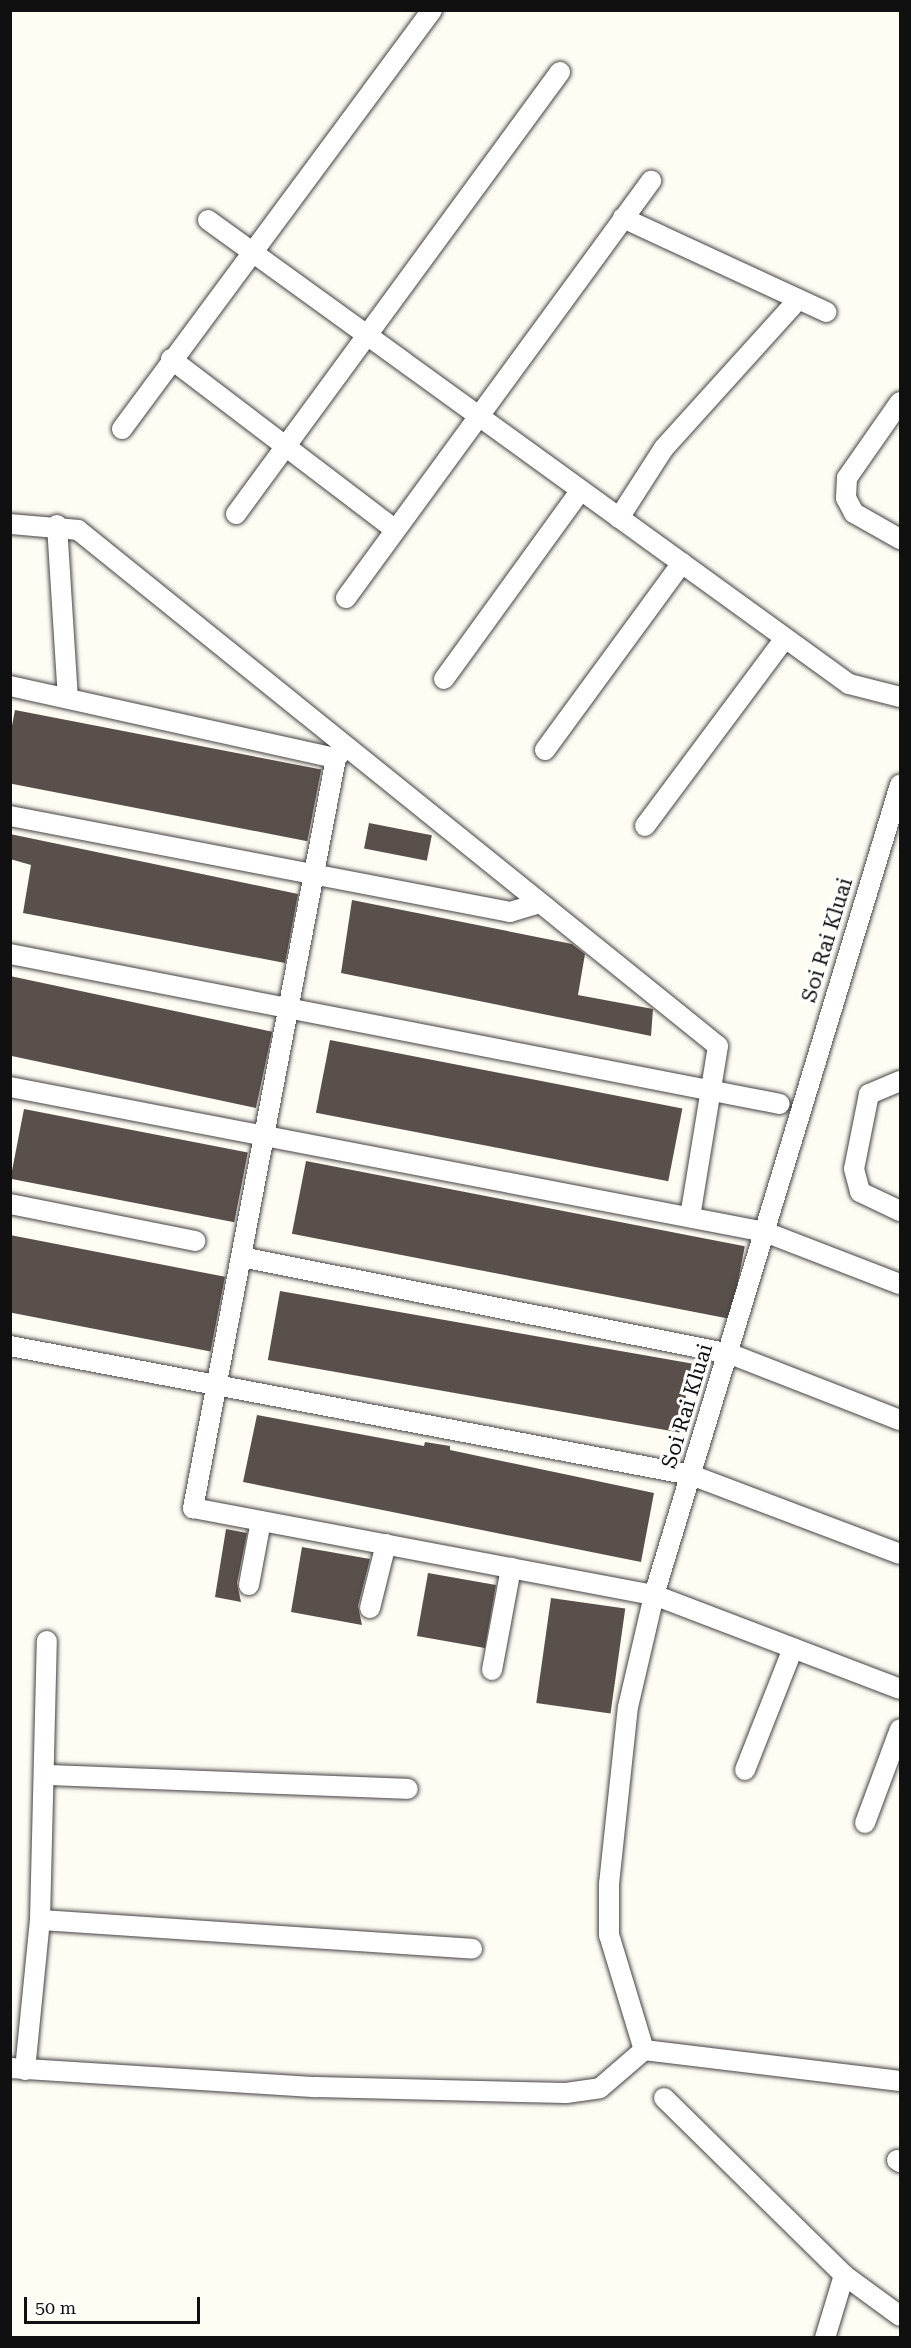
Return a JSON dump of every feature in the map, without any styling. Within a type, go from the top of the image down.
[{"type":"street","points":[[122,429],[171,359],[432,10]]},
{"type":"street","points":[[236,514],[365,333],[560,72]]},
{"type":"street","points":[[346,598],[393,528],[651,182]]},
{"type":"street","points":[[623,218],[797,301],[826,312]]},
{"type":"street","points":[[208,220],[849,684],[900,697]]},
{"type":"street","points":[[619,518],[664,448],[797,301]]},
{"type":"street","points":[[171,359],[283,447],[393,528]]},
{"type":"street","points":[[900,402],[847,478],[846,498],[854,513],[900,539]]},
{"type":"street","points":[[444,679],[581,490]]},
{"type":"street","points":[[10,524],[57,525],[78,530],[340,753],[718,1046],[714,1089],[690,1217]]},
{"type":"street","points":[[57,525],[68,698]]},
{"type":"street","points":[[545,750],[682,563]]},
{"type":"street","points":[[645,826],[786,638]]},
{"type":"street","points":[[10,686],[340,753]]},
{"type":"street","points":[[340,753],[314,875],[193,1508],[654,1595],[900,1689]]},
{"type":"street","name":"Soi Rai Kluai","points":[[644,2050],[609,1935],[609,1884],[628,1707],[654,1595],[900,785]]},
{"type":"street","points":[[10,816],[510,912],[536,904]]},
{"type":"street","points":[[10,954],[289,1005],[780,1104]]},
{"type":"street","points":[[900,1081],[869,1094],[854,1169],[860,1192],[900,1211]]},
{"type":"street","points":[[10,1087],[765,1232],[900,1284]]},
{"type":"street","points":[[10,1204],[195,1241]]},
{"type":"street","points":[[241,1257],[728,1353],[900,1420]]},
{"type":"street","points":[[10,1346],[691,1475],[900,1554]]},
{"type":"street","points":[[249,1585],[261,1521]]},
{"type":"street","points":[[370,1608],[386,1544]]},
{"type":"street","points":[[492,1670],[511,1568]]},
{"type":"street","points":[[47,1641],[46,1775],[40,1920],[18,2069],[316,2087],[566,2093],[600,2088],[644,2050],[900,2081]]},
{"type":"street","points":[[745,1770],[793,1648]]},
{"type":"street","points":[[866,1823],[900,1729]]},
{"type":"street","points":[[46,1775],[408,1789]]},
{"type":"street","points":[[40,1920],[472,1949]]},
{"type":"street","points":[[664,2098],[844,2275],[900,2316]]},
{"type":"street","points":[[825,2337],[844,2275]]},
{"type":"building","points":[[15,710],[321,770],[307,841],[10,783],[10,736]]},
{"type":"building","points":[[369,823],[432,835],[427,861],[364,849]]},
{"type":"building","points":[[10,834],[298,894],[285,963],[23,913],[31,865],[10,859]]},
{"type":"building","points":[[352,900],[572,944],[585,954],[578,995],[653,1009],[651,1036],[341,973]]},
{"type":"building","points":[[10,976],[272,1032],[256,1108],[10,1056]]},
{"type":"building","points":[[330,1040],[682,1109],[668,1181],[316,1113]]},
{"type":"building","points":[[24,1109],[248,1153],[234,1222],[10,1179]]},
{"type":"building","points":[[306,1161],[745,1246],[731,1319],[292,1234]]},
{"type":"building","points":[[10,1235],[225,1277],[210,1351],[10,1312]]},
{"type":"building","points":[[280,1291],[692,1364],[679,1433],[268,1360]]},
{"type":"building","points":[[257,1415],[424,1446],[425,1442],[450,1446],[450,1450],[654,1493],[641,1562],[243,1482]]},
{"type":"building","points":[[226,1529],[247,1533],[237,1583],[241,1602],[215,1597]]},
{"type":"building","points":[[302,1547],[370,1559],[358,1606],[362,1625],[291,1612]]},
{"type":"building","points":[[428,1573],[496,1585],[485,1648],[417,1636]]},
{"type":"building","points":[[551,1598],[625,1608],[611,1713],[536,1703]]}]
